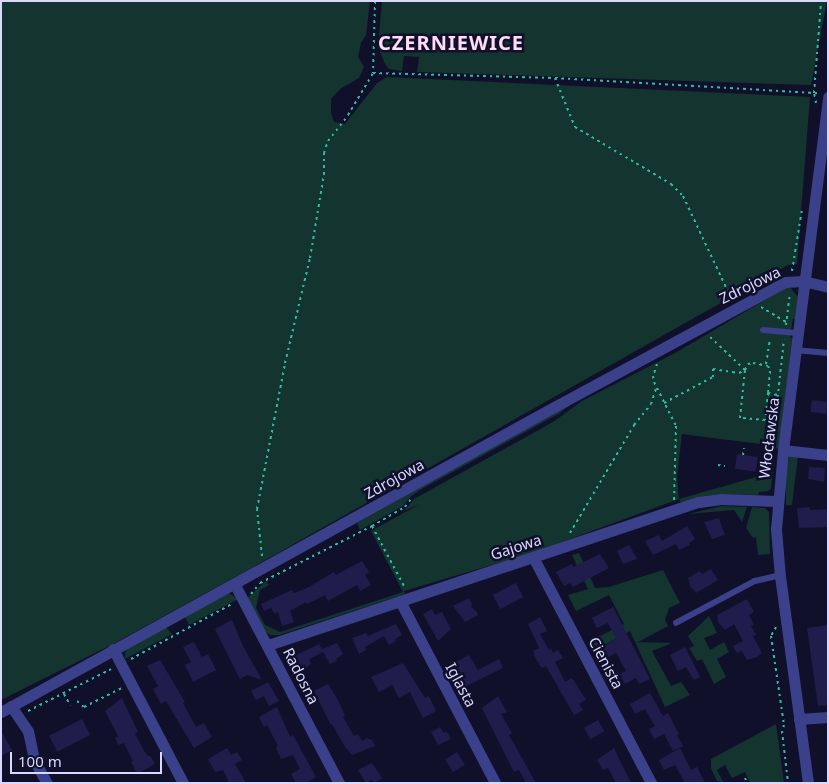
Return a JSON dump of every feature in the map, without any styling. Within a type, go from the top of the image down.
[{"type":"street","name":"Włocławska","points":[[808,783],[780,575],[777,539],[778,501],[783,450],[826,112],[824,95]]},
{"type":"street","name":"Zdrojowa","points":[[10,711],[113,649],[235,585],[735,308],[785,282],[803,281]]},
{"type":"street","points":[[803,281],[828,287]]},
{"type":"street","points":[[783,450],[828,455]]},
{"type":"street","name":"Gajowa","points":[[268,645],[699,502],[721,499],[778,501]]},
{"type":"street","name":"Cienista","points":[[534,557],[652,783]]},
{"type":"street","name":"Radosna","points":[[235,585],[339,783]]},
{"type":"street","name":"Iglasta","points":[[404,599],[496,783]]},
{"type":"street","points":[[113,649],[183,783]]},
{"type":"street","points":[[10,711],[28,731],[34,760],[47,783]]},
{"type":"street","points":[[799,719],[828,717]]},
{"type":"lane","points":[[763,330],[797,333]]},
{"type":"lane","points":[[795,350],[828,353]]},
{"type":"lane","points":[[676,623],[755,581],[780,575]]},
{"type":"path","points":[[264,568],[257,509],[285,363],[310,258],[324,174],[324,153],[328,141],[348,116],[373,73],[375,1]]},
{"type":"path","points":[[822,1],[814,93],[817,113],[826,112]]},
{"type":"path","points":[[373,73],[555,78],[824,95]]},
{"type":"path","points":[[555,78],[575,127],[671,184],[683,196],[735,308]]},
{"type":"path","points":[[775,435],[790,292],[787,290]]},
{"type":"path","points":[[757,304],[786,322]]},
{"type":"path","points":[[745,370],[740,418],[765,420],[770,371],[766,364],[771,330]]},
{"type":"path","points":[[702,340],[717,332]]},
{"type":"path","points":[[709,336],[745,370]]},
{"type":"path","points":[[659,361],[653,376],[656,390],[676,426],[674,510]]},
{"type":"path","points":[[664,403],[713,377],[713,369],[739,373],[745,370],[750,363],[766,364]]},
{"type":"path","points":[[565,546],[571,532],[634,425],[651,404],[656,390]]},
{"type":"path","points":[[768,393],[778,395]]},
{"type":"path","points":[[743,455],[744,448]]},
{"type":"path","points":[[718,465],[725,466]]},
{"type":"path","points":[[10,711],[64,694],[121,664],[255,592],[260,583],[372,526],[405,507],[411,498]]},
{"type":"path","points":[[372,526],[404,599]]},
{"type":"path","points":[[780,622],[771,636],[784,725],[782,731],[788,783]]},
{"type":"path","points":[[76,701],[84,707],[126,686]]},
{"type":"path","points":[[64,694],[70,705]]},
{"type":"path","points":[[745,778],[747,783]]},
{"type":"green space","points":[[1,1],[370,1],[366,35],[361,43],[358,57],[364,67],[359,78],[340,89],[331,99],[331,113],[334,122],[345,124],[377,83],[387,77],[810,97],[797,264],[788,265],[113,644],[1,700]]},
{"type":"green space","points":[[382,1],[827,1],[811,85],[417,72],[419,57],[404,56],[402,71],[389,69],[378,47]]},
{"type":"green space","points":[[789,286],[798,297],[790,336],[792,339],[779,448],[773,449],[768,448],[767,445],[682,434],[677,477],[679,499],[532,553],[404,591],[405,594],[279,635],[270,635],[265,631],[247,598],[266,581],[269,585],[260,590],[256,608],[265,625],[280,632],[403,592],[371,531],[420,504],[404,511],[414,499],[553,422],[582,401],[675,353]]},
{"type":"green space","points":[[576,400],[560,413],[420,490],[410,497],[403,506],[360,530],[357,523]]},
{"type":"green space","points":[[770,454],[774,455],[771,489],[768,491],[759,492],[758,495],[717,494],[681,503],[679,499],[770,473]]},
{"type":"green space","points":[[789,455],[798,456],[792,505],[786,505],[786,478]]},
{"type":"green space","points":[[722,506],[747,507],[742,522],[734,510],[688,514]]},
{"type":"green space","points":[[752,507],[765,508],[769,512],[770,554],[758,555],[756,537],[753,538],[746,528]]},
{"type":"green space","points":[[579,553],[595,588],[609,587],[663,570],[680,603],[669,608],[665,620],[668,626],[638,642],[672,643],[652,651],[671,686],[681,682],[690,695],[665,707],[630,631],[594,651],[590,641],[624,624],[609,595],[576,611],[568,595],[588,589],[572,555]]},
{"type":"green space","points":[[229,593],[238,599],[189,625],[185,617]]},
{"type":"green space","points":[[709,616],[717,633],[704,638],[710,650],[724,642],[729,652],[717,659],[726,677],[714,684],[702,659],[697,661],[689,648],[694,646],[688,636]]},
{"type":"green space","points":[[166,627],[172,634],[125,659],[125,652],[129,647]]},
{"type":"green space","points":[[776,724],[784,783],[750,783],[745,772],[732,778],[725,765],[717,770],[723,782],[717,781],[711,768],[711,759]]},
{"type":"building","points":[[812,400],[828,402],[826,414],[811,412]]},
{"type":"building","points":[[737,454],[758,457],[756,472],[735,469]]},
{"type":"building","points":[[809,467],[825,468],[824,482],[808,479]]},
{"type":"building","points":[[810,507],[810,510],[828,509],[828,527],[799,528],[797,508]]},
{"type":"building","points":[[719,518],[725,535],[712,539],[704,522]]},
{"type":"building","points":[[687,526],[695,539],[689,543],[690,545],[679,550],[676,544],[653,555],[645,541],[659,535],[662,541]]},
{"type":"building","points":[[629,545],[637,559],[623,564],[617,551]]},
{"type":"building","points":[[600,554],[609,568],[573,587],[570,583],[564,586],[556,572],[572,564],[573,567]]},
{"type":"building","points":[[362,561],[369,572],[365,575],[371,585],[360,591],[357,585],[328,601],[325,595],[307,604],[306,602],[290,611],[294,622],[282,626],[278,612],[275,614],[271,608],[264,611],[261,604],[292,590],[294,593],[307,588],[334,572],[336,575]]},
{"type":"building","points":[[711,569],[718,580],[696,593],[690,586],[688,578],[700,571],[702,574]]},
{"type":"building","points":[[516,583],[523,597],[500,609],[493,595]]},
{"type":"building","points":[[469,598],[472,604],[471,607],[478,615],[465,622],[453,606]]},
{"type":"building","points":[[747,599],[754,612],[749,615],[754,625],[751,626],[756,635],[753,636],[762,653],[757,657],[747,660],[742,651],[737,653],[733,646],[743,641],[734,624],[725,630],[718,622],[717,615]]},
{"type":"building","points":[[613,607],[650,679],[639,684],[636,678],[625,684],[620,674],[626,671],[616,653],[605,659],[600,649],[616,639],[608,623],[597,628],[592,618]]},
{"type":"building","points":[[432,609],[435,615],[442,612],[451,629],[438,641],[423,614]]},
{"type":"building","points":[[540,617],[547,631],[540,634],[549,650],[551,649],[553,653],[558,650],[563,658],[555,662],[565,682],[572,678],[586,700],[579,704],[583,710],[574,715],[546,666],[543,668],[540,666],[535,657],[533,651],[539,648],[528,624]]},
{"type":"building","points":[[232,620],[243,646],[262,680],[247,675],[240,679],[215,629]]},
{"type":"building","points":[[396,624],[402,635],[395,639],[396,641],[389,645],[384,636],[365,647],[366,650],[359,654],[352,638],[366,633],[368,636]]},
{"type":"building","points":[[828,625],[828,705],[818,706],[807,628]]},
{"type":"building","points":[[194,642],[202,657],[208,654],[216,670],[193,682],[185,665],[191,662],[183,647]]},
{"type":"building","points":[[337,643],[343,654],[336,659],[337,661],[330,664],[323,652],[309,659],[311,664],[298,674],[290,658],[319,644],[322,649]]},
{"type":"building","points":[[685,647],[700,677],[694,680],[686,667],[678,671],[670,655]]},
{"type":"building","points":[[469,655],[478,670],[499,659],[503,668],[466,686],[454,663]]},
{"type":"building","points":[[160,660],[185,702],[183,703],[196,727],[204,723],[212,737],[194,748],[166,701],[161,704],[153,689],[158,686],[147,666]]},
{"type":"building","points":[[403,663],[425,698],[429,696],[436,711],[423,718],[410,692],[399,698],[392,685],[379,692],[371,677]]},
{"type":"building","points":[[268,682],[279,701],[269,706],[264,696],[256,700],[251,691]]},
{"type":"building","points":[[328,684],[338,700],[345,716],[343,717],[354,736],[358,734],[362,741],[367,738],[372,740],[375,746],[352,755],[345,747],[331,725],[314,691]]},
{"type":"building","points":[[650,693],[663,716],[668,713],[683,746],[673,751],[664,734],[654,739],[649,729],[655,726],[645,709],[635,714],[630,704]]},
{"type":"building","points":[[498,696],[507,712],[501,714],[512,733],[509,735],[536,783],[526,783],[519,770],[514,772],[482,708]]},
{"type":"building","points":[[122,698],[138,732],[135,734],[146,754],[151,757],[155,764],[137,774],[124,743],[118,745],[115,738],[118,737],[105,711]]},
{"type":"building","points":[[277,707],[290,737],[293,735],[316,777],[306,783],[296,783],[291,774],[300,769],[293,755],[281,759],[276,748],[278,746],[267,725],[264,727],[259,717]]},
{"type":"building","points":[[82,719],[90,735],[57,752],[49,736]]},
{"type":"building","points":[[598,720],[604,731],[590,739],[584,728]]},
{"type":"building","points":[[440,727],[444,733],[447,732],[451,739],[438,745],[431,732]]},
{"type":"building","points":[[1,731],[12,750],[1,756]]},
{"type":"building","points":[[227,748],[231,755],[237,752],[242,760],[235,764],[246,783],[229,783],[223,770],[215,772],[208,759]]},
{"type":"building","points":[[614,748],[631,783],[616,783],[608,768],[603,770],[597,760]]},
{"type":"building","points":[[680,748],[691,770],[697,767],[705,783],[685,783],[675,765],[664,770],[659,760]]},
{"type":"building","points":[[457,752],[465,765],[453,772],[445,759]]},
{"type":"building","points":[[372,763],[382,778],[374,783],[372,780],[366,783],[358,770]]},
{"type":"district","name":"CZERNIEWICE","points":[[451,42]]}]
